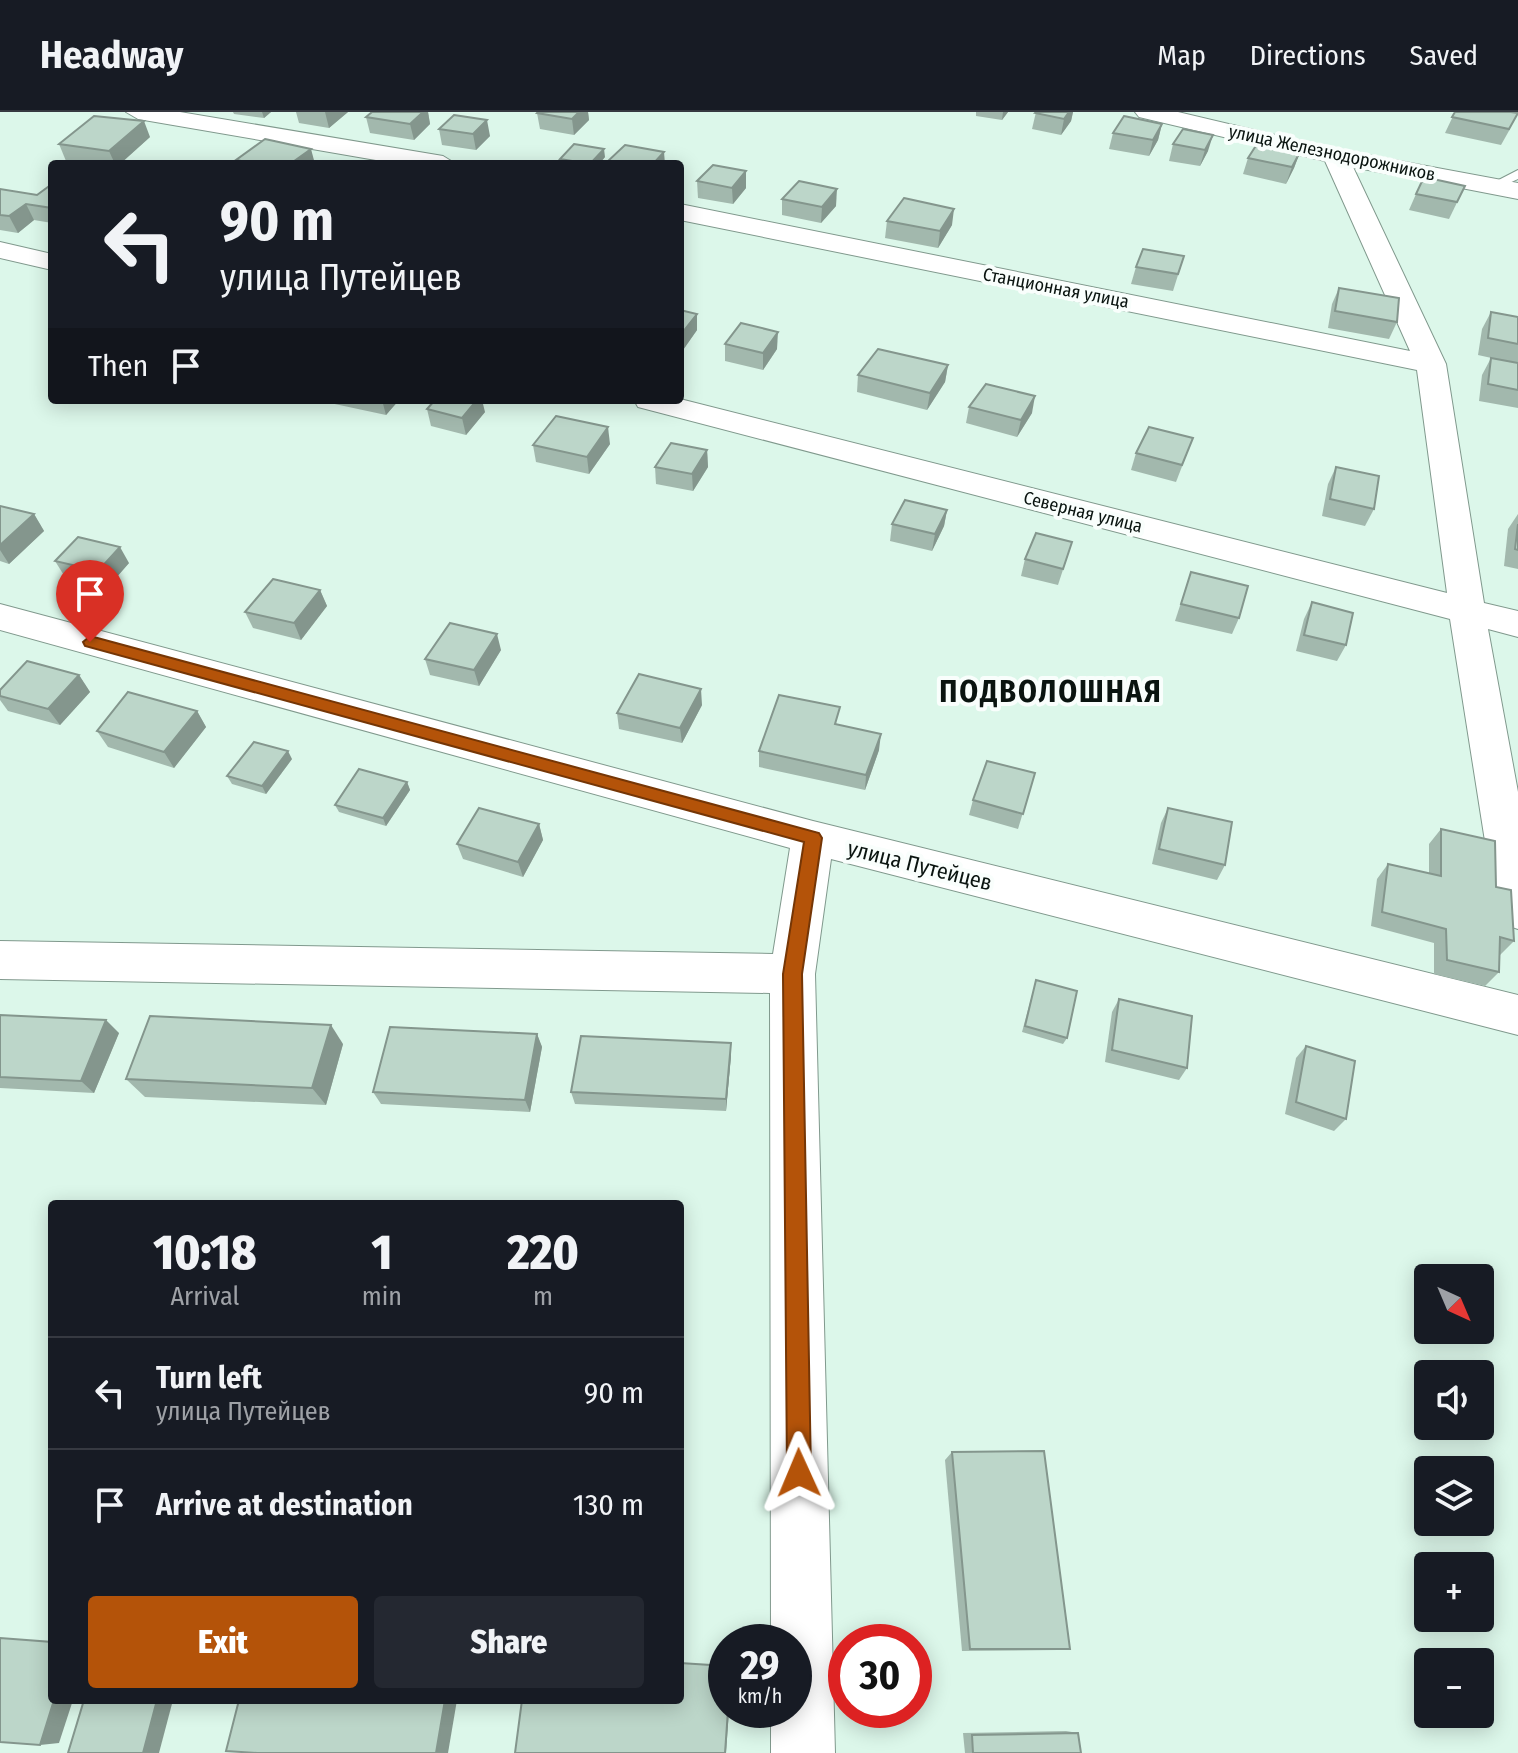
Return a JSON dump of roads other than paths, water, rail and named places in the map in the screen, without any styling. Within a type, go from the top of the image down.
[{"type":"street","points":[[138,112],[420,160]]},
{"type":"street","name":"улица Железнодорожников","points":[[1147,112],[1335,156],[1506,188]]},
{"type":"street","points":[[1335,156],[1431,364],[1467,611],[1518,911]]},
{"type":"street","name":"Станционная улица","points":[[684,213],[1431,364]]},
{"type":"street","points":[[0,250],[48,261]]},
{"type":"street","name":"Северная улица","points":[[665,404],[1518,624]]},
{"type":"street","name":"улица Путейцев","points":[[0,617],[813,838],[1518,1015]]},
{"type":"street","points":[[803,1753],[792,974],[813,838]]},
{"type":"street","points":[[0,960],[792,974]]},
{"type":"lane","points":[[1506,188],[1518,174]]},
{"type":"district","name":"ПОДВОЛОШНАЯ","points":[[1051,692]]}]
